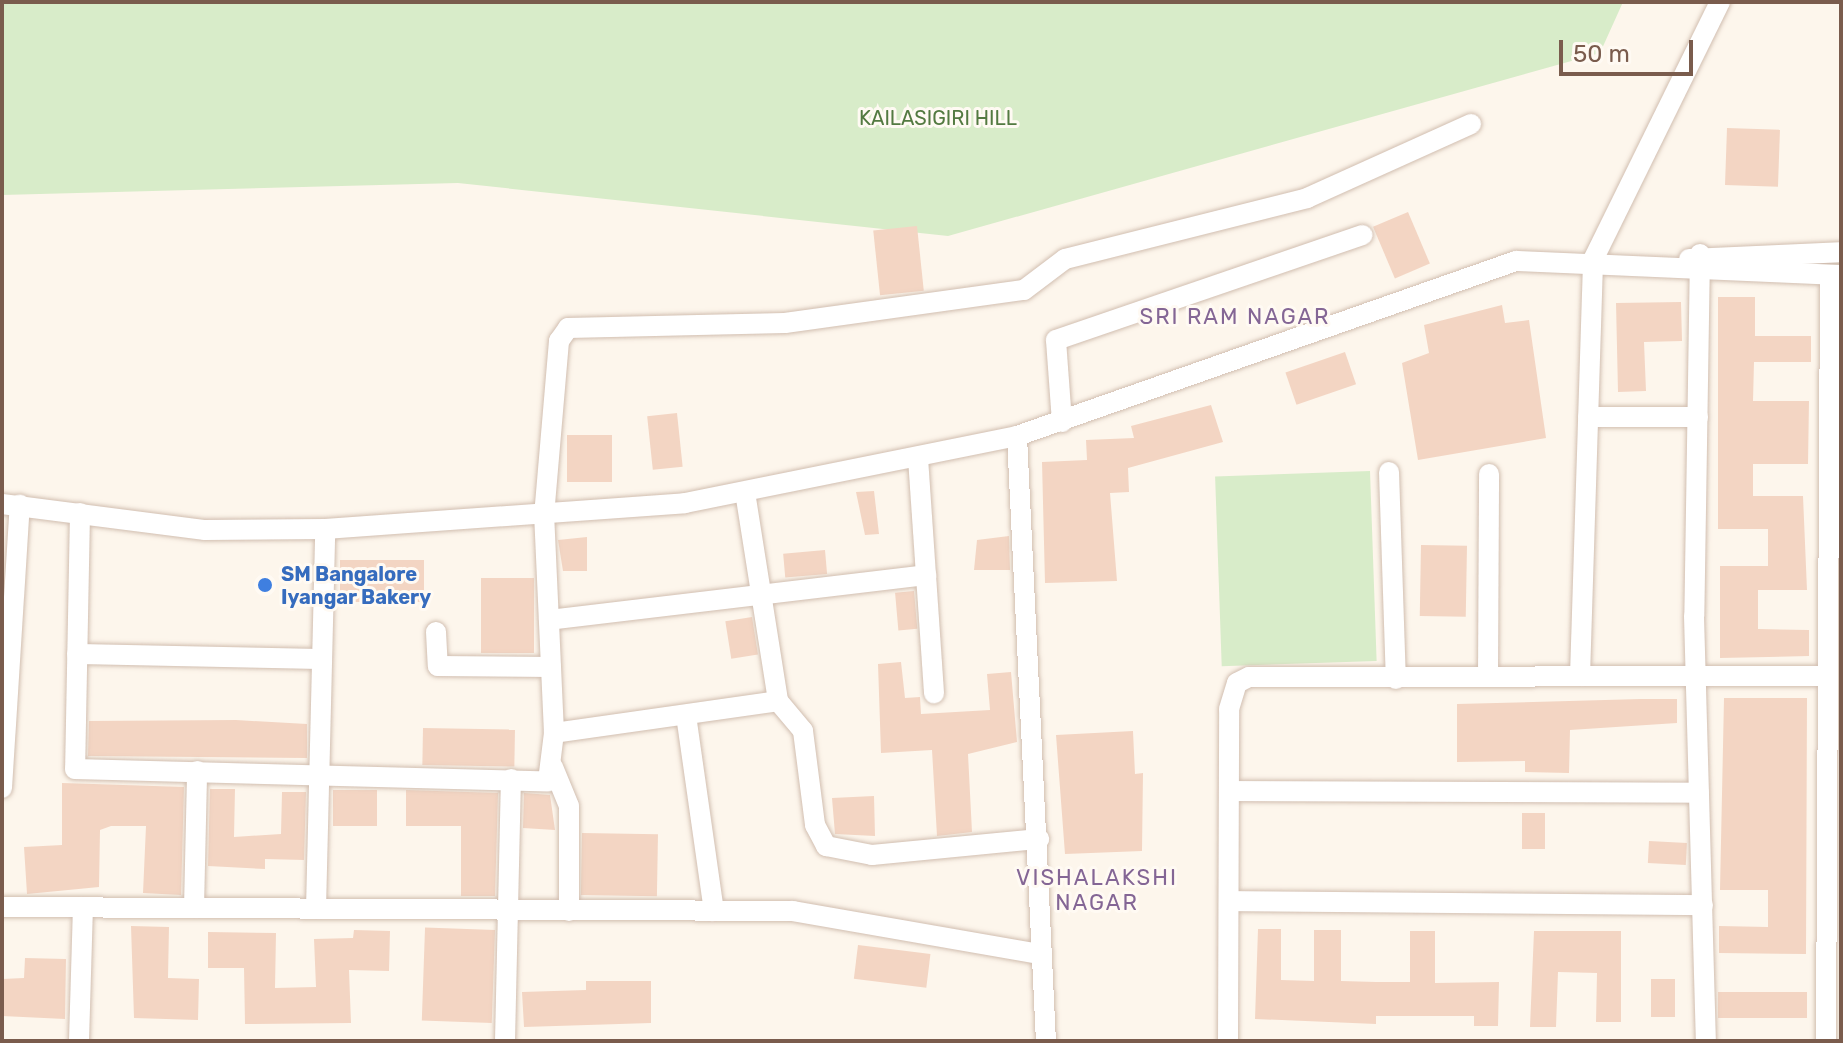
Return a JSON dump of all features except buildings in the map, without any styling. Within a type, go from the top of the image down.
[{"type":"street","points":[[1580,676],[1593,260],[1630,197],[1720,2]]},
{"type":"street","points":[[80,513],[75,769],[548,781],[553,767],[554,733],[544,516],[559,341],[568,328],[785,323],[1024,290],[1065,259],[1307,198],[1471,124]]},
{"type":"street","points":[[1062,422],[1056,340],[1363,235]]},
{"type":"street","points":[[2,788],[11,505],[205,530],[325,529],[544,516],[745,492],[1017,436],[1516,261],[1593,260],[1675,266],[1841,252]]},
{"type":"street","points":[[1700,264],[1835,275],[1826,1041]]},
{"type":"street","points":[[1700,264],[1696,675],[1706,1041]]},
{"type":"street","points":[[1588,417],[1698,417]]},
{"type":"street","points":[[1017,436],[1039,839],[1040,954],[1046,1041]]},
{"type":"street","points":[[918,458],[934,693]]},
{"type":"street","points":[[1389,472],[1396,679]]},
{"type":"street","points":[[1488,677],[1489,474]]},
{"type":"street","points":[[745,492],[778,701],[803,731],[815,825],[826,846],[872,855],[1039,839]]},
{"type":"street","points":[[316,909],[325,529]]},
{"type":"street","points":[[549,620],[926,575]]},
{"type":"street","points":[[436,632],[438,666],[551,667]]},
{"type":"street","points":[[77,654],[322,659]]},
{"type":"street","points":[[1228,1041],[1229,709],[1237,683],[1488,677],[1828,676]]},
{"type":"street","points":[[554,733],[778,701]]},
{"type":"street","points":[[686,715],[714,911]]},
{"type":"street","points":[[553,767],[569,806],[569,911]]},
{"type":"street","points":[[194,908],[197,771]]},
{"type":"street","points":[[505,1041],[511,779]]},
{"type":"street","points":[[1230,791],[1699,793]]},
{"type":"street","points":[[1229,901],[1703,905]]},
{"type":"street","points":[[2,907],[793,911],[1040,954]]},
{"type":"street","points":[[79,1041],[83,907]]},
{"type":"green space","name":"KAILASIGIRI HILL","points":[[2,2],[1623,2],[1600,53],[948,236],[458,183],[2,195]]},
{"type":"green space","points":[[1370,471],[1377,661],[1222,666],[1215,476]]},
{"type":"place","name":"SM Bangalore Iyangar Bakery","points":[[265,585]]},
{"type":"district","name":"SRI RAM NAGAR","points":[[1235,317]]},
{"type":"district","name":"VISHALAKSHI NAGAR","points":[[1097,890]]}]
